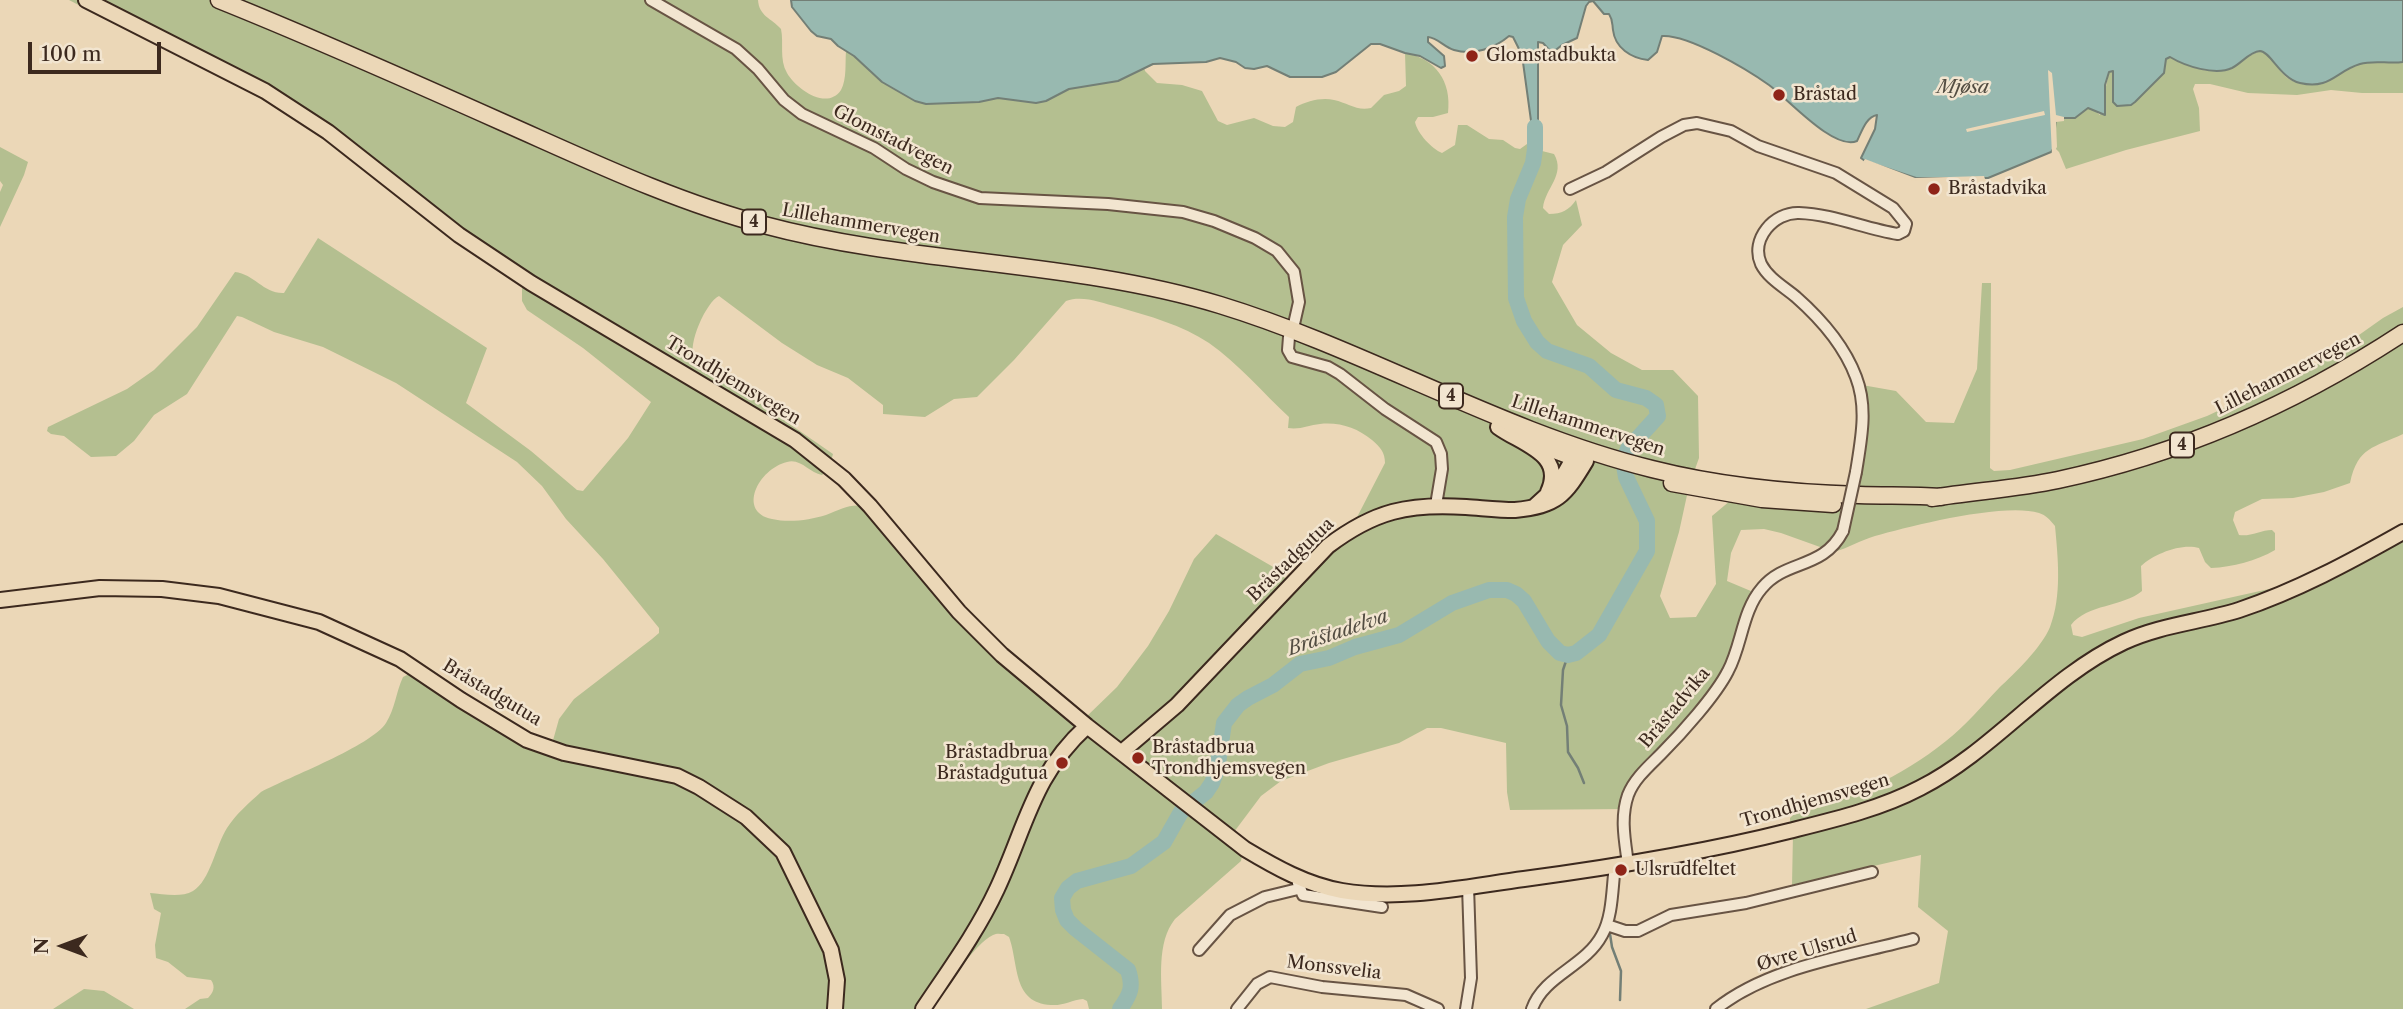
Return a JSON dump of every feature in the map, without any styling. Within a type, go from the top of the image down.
[{"type":"highway","name":"Lillehammervegen","points":[[219,0],[638,181],[727,214],[794,233],[865,248],[1064,273],[1140,286],[1226,307],[1349,351],[1590,458]]},
{"type":"highway","name":"Lillehammervegen","points":[[1320,342],[1348,358],[1498,428],[1590,458],[1671,478],[1813,492],[1941,497],[2008,490],[2060,480],[2189,443],[2280,404],[2323,382],[2403,333]]},
{"type":"main road","name":"Trondhjemsvegen","points":[[86,0],[265,91],[328,132],[459,235],[531,283],[795,440],[844,479],[870,506],[982,637],[1087,726],[1123,751],[1224,833],[1298,883],[1341,891],[1383,894],[1468,886],[1622,865],[1743,842],[1867,810],[1918,790],[1974,756],[2072,674],[2108,650],[2155,631],[2277,597],[2403,532]]},
{"type":"main road","points":[[1498,428],[1542,454],[1551,470],[1548,493]]},
{"type":"main road","points":[[1535,506],[1590,458]]},
{"type":"main road","name":"Bråstadgutua","points":[[1123,751],[1162,720],[1328,546],[1351,528],[1372,517],[1404,508],[1436,505],[1507,510],[1552,503],[1569,489],[1590,458]]},
{"type":"main road","name":"Bråstadgutua","points":[[0,600],[100,588],[162,589],[219,596],[318,622],[400,659],[527,740],[564,753],[677,776],[746,817],[783,852],[831,950],[837,980],[835,1009]]},
{"type":"main road","points":[[923,1009],[987,910],[1030,803],[1049,769],[1087,726]]},
{"type":"street","name":"Glomstadvegen","points":[[651,0],[736,49],[758,69],[784,100],[802,114],[874,148],[906,169],[933,182],[980,198],[1108,204],[1183,212],[1238,230],[1277,251],[1294,272],[1299,302],[1294,324]]},
{"type":"street","name":"Bråstadvika","points":[[1570,189],[1606,172],[1661,137],[1685,125],[1697,123],[1731,131],[1758,146],[1836,173],[1899,214],[1906,224],[1905,231],[1898,234],[1825,216],[1795,212],[1770,224],[1760,241],[1761,263],[1769,275],[1821,320],[1856,375],[1863,413],[1856,472],[1843,531],[1829,552],[1782,573],[1761,589],[1751,607],[1733,662],[1724,680],[1676,738],[1637,779],[1629,792],[1624,816],[1622,865],[1606,925]]},
{"type":"street","points":[[1289,337],[1288,350],[1292,357],[1328,367],[1340,374],[1385,409],[1436,442],[1441,454],[1442,468],[1436,505]]},
{"type":"street","points":[[1532,1009],[1545,986],[1591,952],[1606,925],[1626,931],[1638,931],[1671,915],[1746,903],[1872,872]]},
{"type":"street","points":[[1199,950],[1230,915],[1298,883]]},
{"type":"street","name":"Trondhjemsvegen","points":[[1298,883],[1303,895],[1382,907]]},
{"type":"street","points":[[1466,1009],[1471,978],[1468,886]]},
{"type":"street","name":"Øvre Ulsrud","points":[[1716,1009],[1746,989],[1768,979],[1913,939]]},
{"type":"street","name":"Monssvelia","points":[[1237,1009],[1256,984],[1270,977],[1330,988],[1406,995],[1437,1009]]},
{"type":"green space","points":[[69,0],[758,0],[763,13],[781,29],[783,62],[787,73],[804,91],[820,98],[835,96],[841,90],[845,76],[846,51],[882,82],[915,101],[926,104],[979,102],[998,98],[1036,103],[1069,89],[1118,81],[1144,67],[1157,83],[1182,85],[1202,91],[1218,121],[1227,125],[1254,118],[1273,126],[1285,127],[1293,122],[1296,107],[1315,100],[1329,99],[1356,108],[1371,108],[1384,95],[1406,86],[1405,53],[1416,56],[1433,66],[1444,81],[1447,91],[1448,113],[1418,117],[1415,122],[1422,136],[1438,151],[1442,153],[1455,145],[1458,125],[1467,125],[1489,139],[1503,140],[1520,149],[1527,144],[1532,128],[1538,127],[1542,151],[1554,154],[1558,168],[1543,208],[1549,214],[1558,213],[1568,209],[1576,200],[1582,225],[1563,245],[1552,282],[1577,325],[1611,353],[1642,370],[1673,370],[1698,396],[1699,458],[1660,596],[1670,618],[1696,617],[1716,584],[1712,516],[1737,495],[1848,499],[1862,385],[1896,391],[1926,422],[1954,423],[1977,369],[1982,283],[1991,283],[1990,468],[1994,471],[2010,470],[2143,439],[2207,416],[2318,364],[2403,307],[2403,434],[2363,455],[2353,471],[2350,483],[2293,498],[2262,499],[2235,512],[2233,520],[2239,535],[2272,530],[2275,533],[2275,550],[2244,563],[2211,568],[2199,548],[2184,547],[2168,551],[2141,566],[2142,591],[2125,600],[2086,613],[2071,625],[2073,635],[2082,637],[2139,618],[2278,587],[2315,572],[2370,543],[2372,539],[2403,528],[2403,1009],[1866,1009],[1939,983],[1948,931],[1918,907],[1921,855],[1792,885],[1793,834],[1790,818],[1873,786],[1929,754],[1967,722],[2035,651],[2046,635],[2054,615],[2058,577],[2057,551],[2055,526],[2041,514],[2024,510],[1981,513],[1933,521],[1875,536],[1834,552],[1781,533],[1764,529],[1741,530],[1731,553],[1727,581],[1758,594],[1730,671],[1642,770],[1626,809],[1510,810],[1506,743],[1441,728],[1427,728],[1399,743],[1329,763],[1281,781],[1261,796],[1231,836],[1242,855],[1241,861],[1175,919],[1169,929],[1161,962],[1162,1009],[1089,1009],[1087,1001],[1083,999],[1055,1005],[1038,1003],[1023,990],[1009,937],[998,934],[977,948],[931,1009],[185,1009],[200,999],[208,998],[213,985],[211,980],[187,977],[168,962],[156,958],[155,945],[161,913],[154,909],[150,893],[183,894],[199,886],[234,818],[261,792],[347,751],[377,732],[389,718],[403,677],[417,676],[509,731],[552,744],[559,719],[574,699],[652,639],[659,633],[659,628],[603,559],[566,519],[542,486],[517,462],[396,383],[323,347],[274,332],[242,317],[237,316],[187,394],[154,415],[134,441],[116,456],[91,457],[64,436],[51,434],[47,431],[48,427],[127,389],[154,370],[197,327],[235,272],[248,276],[271,290],[284,293],[318,238],[487,348],[466,403],[531,451],[577,490],[583,491],[628,438],[651,402],[583,348],[527,310],[522,301],[522,282],[309,125],[177,53]],"holes":[[[719,296],[782,343],[817,365],[848,378],[883,405],[883,414],[925,417],[954,399],[977,397],[1066,301],[1092,300],[1177,326],[1199,337],[1230,360],[1289,417],[1288,428],[1334,424],[1354,429],[1377,445],[1383,453],[1385,463],[1354,523],[1291,578],[1286,579],[1275,568],[1216,534],[1194,559],[1169,611],[1148,646],[1117,687],[1084,719],[961,612],[863,506],[849,507],[806,520],[779,520],[761,515],[754,500],[760,481],[768,473],[777,466],[792,461],[822,475],[829,468],[833,454],[694,358],[693,344],[704,315]]]},
{"type":"green space","points":[[2262,51],[2288,78],[2312,85],[2359,64],[2403,62],[2403,93],[2331,90],[2297,95],[2248,93],[2210,84],[2195,84],[2193,89],[2199,108],[2200,131],[2066,169],[2059,152],[2053,146],[2056,118],[2079,115],[2088,108],[2100,115],[2109,72],[2113,71],[2114,77],[2135,102],[2159,78],[2166,59],[2171,57],[2192,67],[2217,71],[2232,68]]},
{"type":"green space","points":[[0,147],[28,162],[0,227],[0,192],[3,185],[0,181]]},
{"type":"green space","points":[[84,989],[104,991],[134,1009],[53,1009]]},
{"type":"water","name":"Mjøsa","points":[[791,0],[2403,0],[2403,62],[2360,64],[2326,82],[2310,84],[2293,80],[2268,55],[2260,51],[2252,53],[2232,68],[2217,71],[2192,67],[2170,57],[2166,59],[2164,73],[2131,105],[2117,106],[2113,102],[2113,71],[2109,72],[2105,85],[2105,115],[2088,108],[2075,118],[2056,118],[2051,152],[1988,178],[1916,178],[1861,158],[1875,129],[1877,115],[1867,121],[1857,141],[1847,142],[1836,138],[1812,122],[1769,85],[1733,62],[1702,47],[1662,36],[1657,52],[1648,60],[1630,54],[1617,42],[1609,14],[1604,14],[1593,1],[1586,6],[1577,38],[1552,53],[1543,43],[1538,42],[1538,127],[1532,128],[1522,55],[1513,37],[1509,36],[1490,47],[1469,52],[1454,50],[1428,37],[1428,42],[1444,56],[1445,66],[1441,68],[1420,56],[1380,44],[1371,44],[1336,72],[1322,77],[1290,77],[1267,66],[1245,68],[1236,62],[1220,58],[1206,62],[1153,64],[1118,81],[1069,89],[1036,103],[998,98],[979,102],[926,104],[915,101],[882,82],[831,39],[817,36],[792,7]]},
{"type":"pier","points":[[2048,70],[2052,73],[2056,115],[2064,117],[2064,121],[2056,122],[2057,147],[2052,155]]},
{"type":"pier","points":[[2044,111],[2045,115],[1967,132],[1966,129]]},
{"type":"pier","points":[[1865,159],[1915,178],[1984,176],[1985,179],[1912,181],[1863,162]]},
{"type":"waterway","name":"Bråstadelva","points":[[1120,1009],[1130,991],[1128,970],[1067,920],[1062,898],[1068,888],[1077,881],[1131,866],[1164,842],[1181,812],[1206,792],[1212,783],[1217,770],[1224,723],[1238,705],[1273,685],[1300,664],[1329,658],[1355,647],[1399,635],[1452,603],[1489,590],[1507,590],[1516,594],[1524,601],[1548,641],[1560,653],[1576,653],[1599,635],[1647,551],[1647,521],[1626,477],[1623,460],[1628,449],[1658,416],[1656,405],[1646,398],[1616,390],[1589,366],[1547,351],[1537,342],[1524,321],[1516,298],[1515,217],[1518,199],[1533,163],[1535,127]]},
{"type":"waterway","points":[[1568,655],[1563,670],[1561,705],[1567,726],[1568,752],[1584,783]]},
{"type":"waterway","points":[[1610,934],[1621,971],[1620,1000]]},
{"type":"place","name":"Glomstadbukta","points":[[1472,56]]},
{"type":"place","name":"Bråstad","points":[[1779,95]]},
{"type":"place","name":"Bråstadvika","points":[[1934,189]]},
{"type":"place","name":"Bråstadbrua Trondhjemsvegen","points":[[1138,758]]},
{"type":"place","name":"Bråstadbrua Bråstadgutua","points":[[1062,763]]},
{"type":"place","name":"Ulsrudfeltet","points":[[1621,870]]}]
